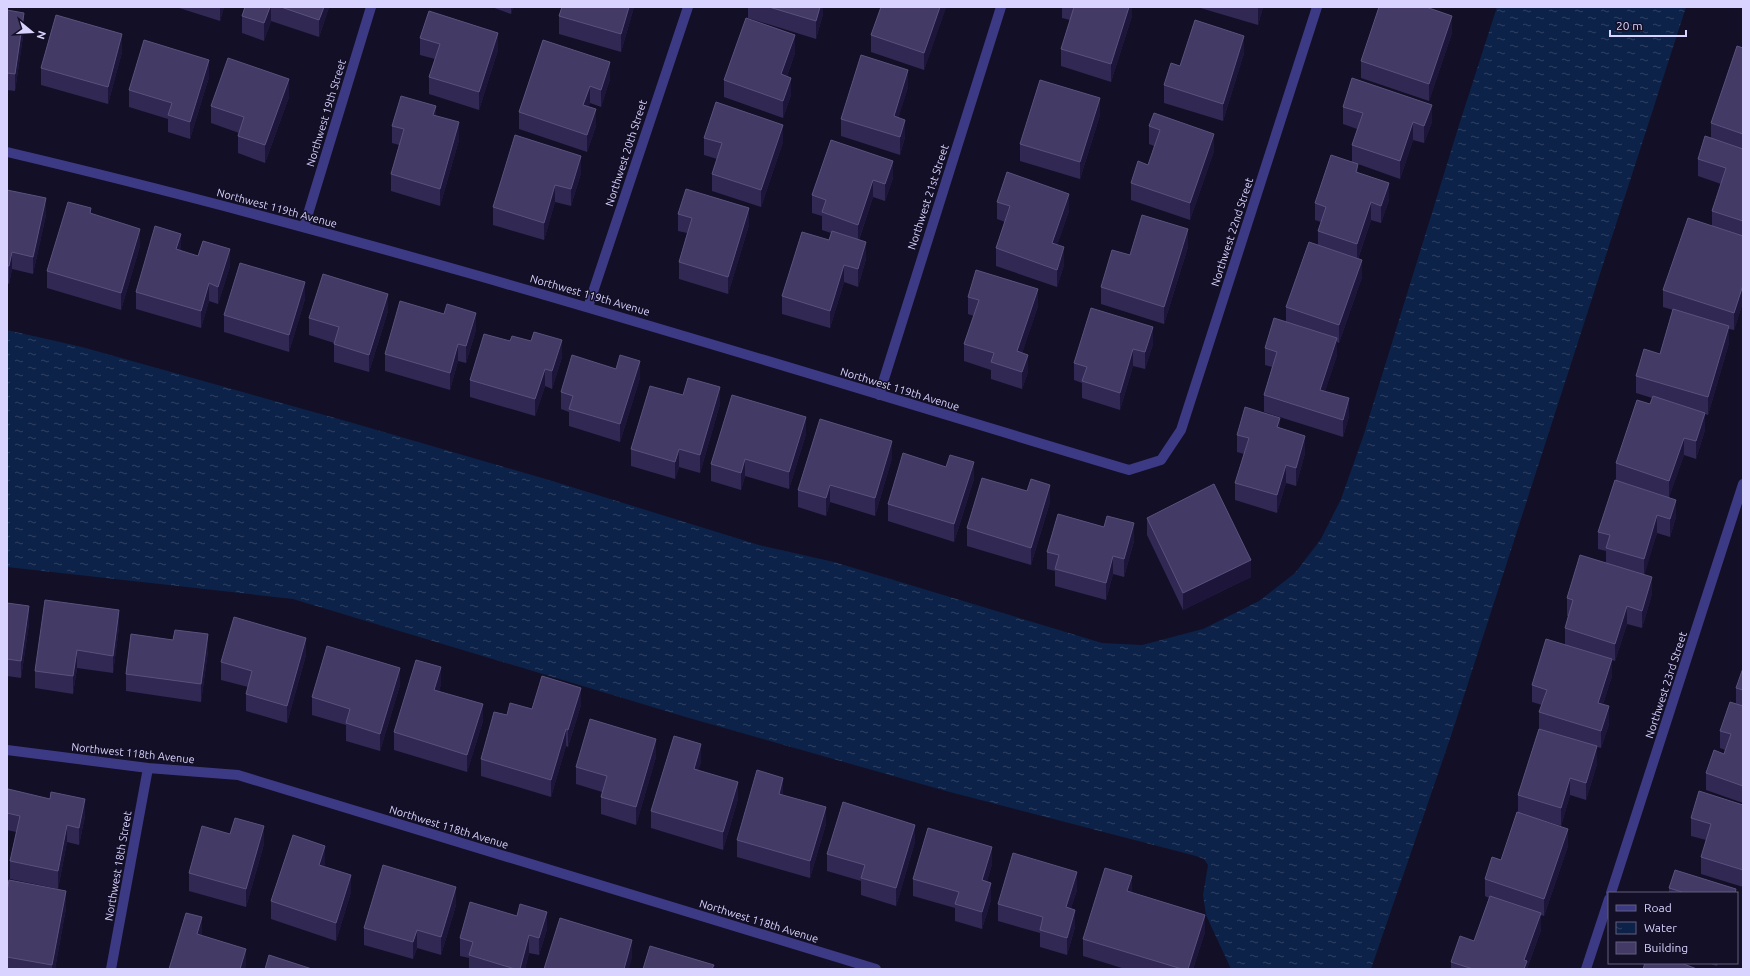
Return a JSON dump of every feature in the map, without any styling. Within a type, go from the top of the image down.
[{"type":"street","name":"Northwest 19th Street","points":[[304,227],[371,7]]},
{"type":"street","name":"Northwest 20th Street","points":[[588,307],[688,7]]},
{"type":"street","name":"Northwest 21st Street","points":[[879,395],[1001,7]]},
{"type":"street","name":"Northwest 22nd Street","points":[[1161,460],[1181,430],[1317,7]]},
{"type":"street","name":"Northwest 119th Avenue","points":[[7,152],[304,227],[588,307],[1129,470],[1161,460]]},
{"type":"street","name":"Northwest 23rd Street","points":[[1611,892],[1743,484]]},
{"type":"street","name":"Northwest 118th Avenue","points":[[7,750],[148,768],[238,775],[876,969]]},
{"type":"street","name":"Northwest 18th Street","points":[[111,969],[148,768]]},
{"type":"street","points":[[1586,969],[1608,902]]},
{"type":"water","points":[[1497,7],[1686,7],[1452,733],[1371,969],[1231,969],[1206,915],[1203,895],[1208,865],[1204,859],[1196,856],[946,791],[689,718],[293,599],[7,567],[7,330],[82,347],[353,423],[549,480],[759,545],[834,562],[1102,643],[1142,645],[1203,629],[1259,601],[1295,573],[1321,539],[1341,499],[1363,437]]},
{"type":"building","points":[[245,7],[270,7],[264,23],[242,16]]},
{"type":"building","points":[[281,7],[324,7],[319,20]]},
{"type":"building","points":[[562,7],[629,7],[621,34],[559,16]]},
{"type":"building","points":[[769,7],[820,7],[816,21]]},
{"type":"building","points":[[881,7],[940,7],[924,53],[871,35]]},
{"type":"building","points":[[1074,7],[1129,7],[1111,64],[1061,49]]},
{"type":"building","points":[[1379,7],[1426,7],[1452,16],[1429,84],[1361,61]]},
{"type":"building","points":[[7,10],[24,13],[15,74],[7,73]]},
{"type":"building","points":[[429,11],[498,33],[479,92],[429,77],[440,44],[420,38]]},
{"type":"building","points":[[56,15],[122,34],[108,87],[41,68]]},
{"type":"building","points":[[746,18],[795,35],[781,74],[791,78],[783,101],[724,80]]},
{"type":"building","points":[[1195,20],[1244,36],[1223,104],[1164,85],[1171,63],[1180,66]]},
{"type":"building","points":[[144,40],[209,60],[190,122],[168,115],[172,103],[129,90]]},
{"type":"building","points":[[543,40],[610,62],[601,90],[590,86],[583,105],[596,109],[587,135],[519,112]]},
{"type":"building","points":[[1737,46],[1743,48],[1743,134],[1711,123]]},
{"type":"building","points":[[861,55],[908,70],[894,116],[905,120],[900,137],[841,119]]},
{"type":"building","points":[[228,58],[289,79],[265,145],[238,136],[244,117],[211,106]]},
{"type":"building","points":[[1352,78],[1432,105],[1424,126],[1413,122],[1400,161],[1352,145],[1363,113],[1343,107]]},
{"type":"building","points":[[1040,80],[1100,98],[1080,162],[1020,144]]},
{"type":"building","points":[[401,96],[436,106],[433,115],[459,122],[440,189],[391,174],[404,129],[392,126]]},
{"type":"building","points":[[716,102],[783,125],[761,190],[712,174],[722,143],[704,138]]},
{"type":"building","points":[[1154,113],[1214,134],[1190,203],[1131,183],[1138,161],[1148,165],[1160,130],[1149,126]]},
{"type":"building","points":[[515,135],[581,156],[571,189],[555,185],[544,223],[493,207]]},
{"type":"building","points":[[1705,136],[1743,149],[1743,221],[1712,211],[1726,168],[1698,159]]},
{"type":"building","points":[[831,140],[893,161],[885,184],[873,180],[858,225],[822,212],[826,200],[812,195]]},
{"type":"building","points":[[1331,155],[1358,164],[1356,172],[1389,183],[1381,206],[1371,202],[1357,244],[1318,231],[1326,207],[1315,203]]},
{"type":"building","points":[[1007,172],[1069,194],[1052,243],[1064,247],[1057,270],[996,248],[1010,206],[997,202]]},
{"type":"building","points":[[686,189],[749,208],[728,277],[679,262],[692,218],[678,214]]},
{"type":"building","points":[[7,190],[46,198],[33,257],[12,252],[9,266],[7,266]]},
{"type":"building","points":[[68,202],[91,208],[90,213],[140,229],[121,293],[47,271]]},
{"type":"building","points":[[1142,215],[1188,229],[1164,307],[1101,287],[1112,250],[1130,255]]},
{"type":"building","points":[[1688,218],[1743,236],[1743,285],[1734,313],[1663,290]]},
{"type":"building","points":[[155,226],[181,234],[176,249],[198,256],[203,241],[230,249],[218,287],[209,283],[201,311],[136,292]]},
{"type":"building","points":[[832,231],[866,242],[858,269],[844,265],[830,311],[782,296],[802,232],[829,240]]},
{"type":"building","points":[[1309,242],[1362,260],[1339,325],[1286,307]]},
{"type":"building","points":[[240,263],[305,282],[289,335],[224,315]]},
{"type":"building","points":[[976,270],[1038,289],[1017,351],[1028,355],[1022,372],[991,362],[994,353],[964,344],[979,300],[968,297]]},
{"type":"building","points":[[323,274],[388,294],[369,355],[334,344],[339,327],[309,318]]},
{"type":"building","points":[[400,301],[444,314],[447,304],[476,313],[466,346],[458,344],[450,373],[385,354]]},
{"type":"building","points":[[1091,308],[1153,327],[1145,352],[1133,349],[1120,393],[1082,381],[1087,367],[1074,363]]},
{"type":"building","points":[[1673,309],[1729,326],[1708,397],[1636,376],[1644,349],[1660,354]]},
{"type":"building","points":[[1274,318],[1337,338],[1320,390],[1349,398],[1343,420],[1264,395],[1277,352],[1265,348]]},
{"type":"building","points":[[534,332],[562,340],[552,371],[545,369],[535,399],[470,380],[484,334],[510,341],[512,336],[531,341]]},
{"type":"building","points":[[572,355],[616,369],[620,355],[640,361],[620,424],[569,409],[573,396],[561,392]]},
{"type":"building","points":[[688,378],[720,387],[700,455],[679,449],[675,462],[631,449],[650,386],[683,395]]},
{"type":"building","points":[[732,395],[806,417],[789,472],[745,459],[741,473],[711,464]]},
{"type":"building","points":[[1653,396],[1705,413],[1696,441],[1684,438],[1669,481],[1616,463],[1637,400],[1650,404]]},
{"type":"building","points":[[1245,407],[1280,418],[1277,427],[1305,436],[1296,468],[1286,465],[1277,495],[1235,483],[1249,438],[1237,435]]},
{"type":"building","points":[[820,419],[892,441],[875,498],[830,485],[826,498],[798,490]]},
{"type":"building","points":[[903,453],[946,467],[950,455],[974,462],[954,524],[888,504]]},
{"type":"building","points":[[982,478],[1027,491],[1031,479],[1050,485],[1031,548],[967,528]]},
{"type":"building","points":[[1615,480],[1676,500],[1670,519],[1657,515],[1644,559],[1606,548],[1610,535],[1598,532]]},
{"type":"building","points":[[1214,484],[1251,560],[1183,593],[1147,518]]},
{"type":"building","points":[[1058,514],[1104,527],[1107,516],[1134,523],[1124,559],[1113,556],[1106,583],[1055,569],[1059,555],[1047,552]]},
{"type":"building","points":[[1580,555],[1652,577],[1642,611],[1627,606],[1615,644],[1565,628],[1573,600],[1567,598]]},
{"type":"building","points":[[45,600],[119,610],[113,656],[77,650],[73,676],[35,671]]},
{"type":"building","points":[[7,603],[29,606],[21,661],[7,659]]},
{"type":"building","points":[[234,617],[306,638],[287,706],[246,694],[252,671],[221,662]]},
{"type":"building","points":[[175,630],[208,634],[201,684],[126,674],[131,634],[173,640]]},
{"type":"building","points":[[1546,639],[1612,659],[1598,703],[1609,706],[1601,731],[1539,712],[1547,690],[1532,685]]},
{"type":"building","points":[[327,646],[400,668],[380,734],[346,723],[350,709],[312,697]]},
{"type":"building","points":[[416,660],[441,667],[434,690],[483,704],[467,755],[394,732]]},
{"type":"building","points":[[1743,668],[1743,690],[1736,688]]},
{"type":"building","points":[[542,676],[581,688],[568,730],[566,729],[551,780],[481,759],[494,712],[507,715],[510,703],[532,709]]},
{"type":"building","points":[[1730,702],[1743,706],[1743,786],[1706,773],[1714,750],[1724,754],[1731,734],[1720,731]]},
{"type":"building","points":[[590,719],[656,739],[636,807],[601,797],[607,776],[576,767]]},
{"type":"building","points":[[1539,729],[1597,746],[1586,783],[1570,778],[1561,808],[1518,795]]},
{"type":"building","points":[[674,736],[701,744],[694,769],[738,782],[723,832],[651,811]]},
{"type":"building","points":[[757,770],[783,778],[779,794],[826,807],[810,861],[737,840]]},
{"type":"building","points":[[8,789],[50,799],[51,792],[85,799],[79,828],[67,825],[58,871],[10,861],[20,816],[7,813]]},
{"type":"building","points":[[1699,791],[1743,805],[1743,870],[1701,857],[1711,824],[1691,818]]},
{"type":"building","points":[[843,802],[915,825],[896,888],[861,878],[865,865],[827,854]]},
{"type":"building","points":[[1517,812],[1568,829],[1544,899],[1485,879],[1492,857],[1501,860]]},
{"type":"building","points":[[235,818],[264,826],[246,889],[189,873],[202,826],[230,834]]},
{"type":"building","points":[[928,828],[992,847],[982,880],[991,883],[982,912],[955,904],[959,892],[913,879]]},
{"type":"building","points":[[293,835],[325,846],[319,865],[351,875],[336,923],[271,901]]},
{"type":"building","points":[[1013,853],[1077,872],[1066,907],[1075,910],[1067,938],[1040,930],[1043,917],[998,904]]},
{"type":"building","points":[[383,865],[456,887],[441,937],[417,930],[413,942],[364,928]]},
{"type":"building","points":[[1105,868],[1132,876],[1127,891],[1205,915],[1188,969],[1182,969],[1083,939]]},
{"type":"building","points":[[1675,870],[1736,889],[1735,892],[1682,892],[1669,888]]},
{"type":"building","points":[[9,880],[66,891],[52,965],[7,957],[7,891]]},
{"type":"building","points":[[1490,896],[1541,913],[1524,960],[1527,961],[1524,969],[1473,969],[1451,962],[1460,936],[1474,941]]},
{"type":"building","points":[[470,902],[517,916],[520,904],[547,912],[539,938],[529,935],[520,969],[515,969],[469,955],[473,942],[460,938]]},
{"type":"building","points":[[186,913],[202,917],[197,934],[246,949],[240,969],[169,969]]},
{"type":"building","points":[[560,918],[632,940],[624,969],[544,969]]},
{"type":"building","points":[[650,946],[714,965],[712,969],[643,969]]},
{"type":"building","points":[[269,955],[312,969],[265,969]]},
{"type":"building","points":[[1645,964],[1684,964],[1697,969],[1643,969]]}]
